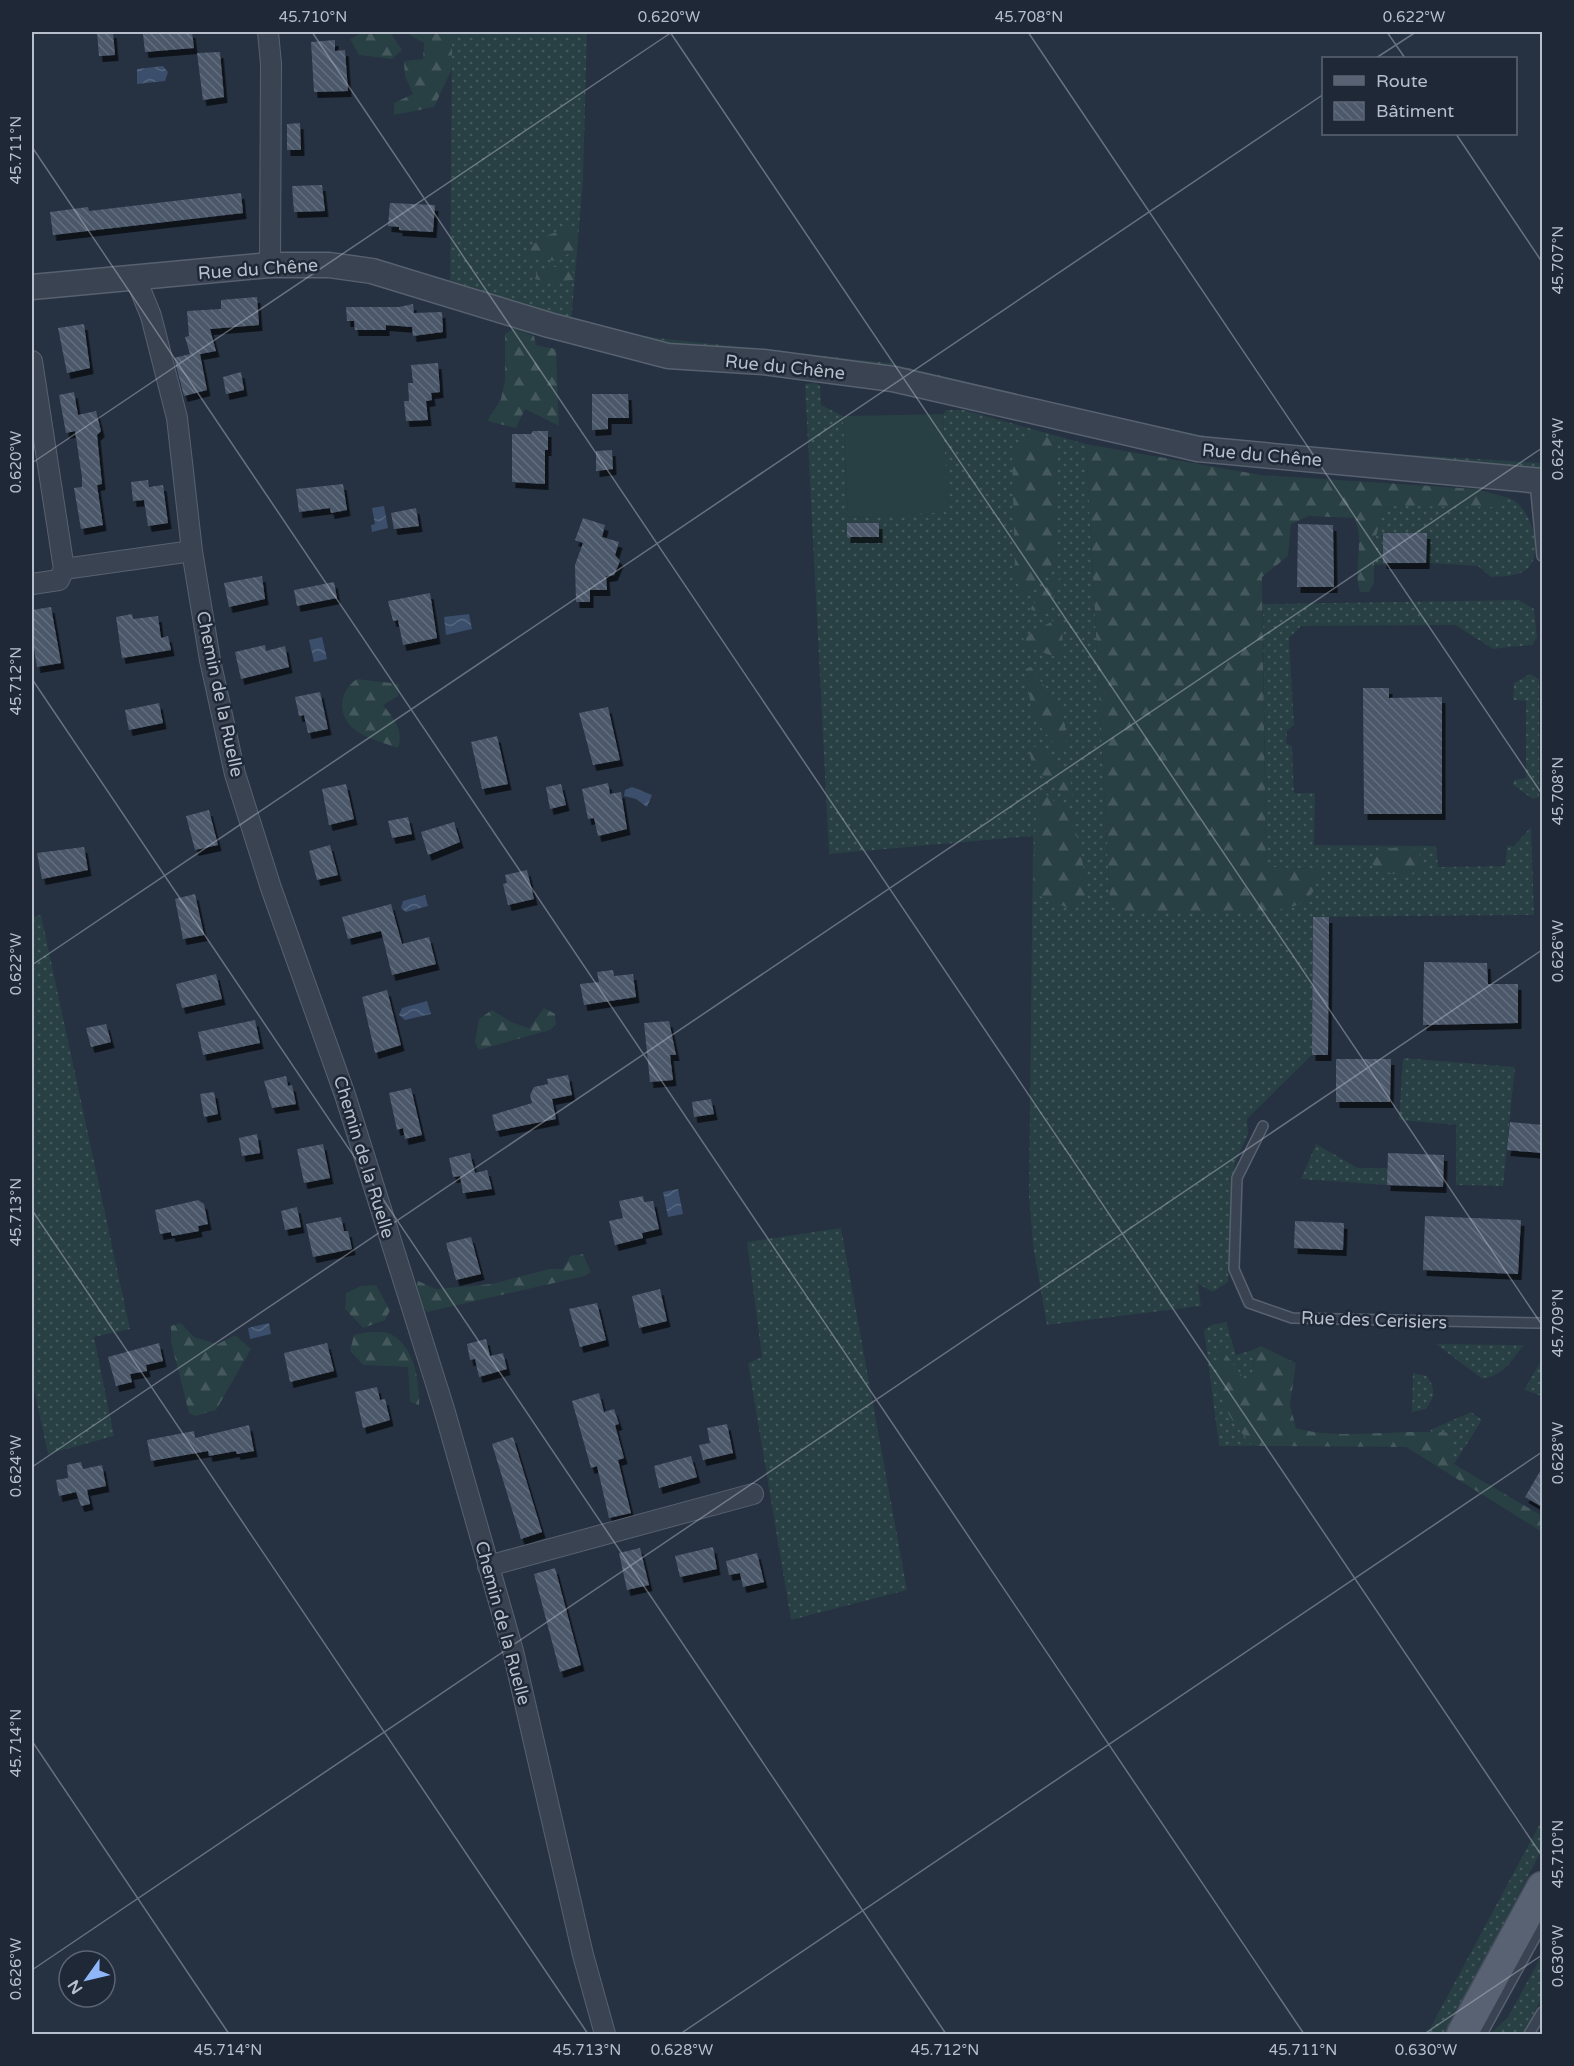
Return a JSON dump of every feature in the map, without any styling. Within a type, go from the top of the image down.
[{"type":"main road","points":[[1462,2034],[1542,1887]]},
{"type":"street","points":[[268,32],[271,87],[270,265]]},
{"type":"street","name":"Rue du Chêne","points":[[32,287],[270,265],[329,265],[372,271],[549,325],[668,356],[764,362],[893,379],[1198,449],[1539,480]]},
{"type":"street","name":"Chemin de la Ruelle","points":[[136,279],[151,316],[177,418],[192,551],[210,660],[235,774],[271,888],[345,1095],[444,1409],[516,1663],[583,1955],[605,2034]]},
{"type":"street","points":[[32,361],[64,568],[59,580],[32,584]]},
{"type":"street","points":[[64,568],[192,551]]},
{"type":"street","points":[[488,1566],[753,1494]]},
{"type":"lane","points":[[1539,480],[1542,556]]},
{"type":"lane","name":"Rue des Cerisiers","points":[[1263,1126],[1237,1178],[1234,1269],[1249,1302],[1292,1318],[1542,1323]]},
{"type":"lane","points":[[1482,2034],[1542,1925]]},
{"type":"lane","points":[[1529,2034],[1542,2012]]},
{"type":"green space","points":[[363,32],[396,32],[392,35],[402,50],[392,59],[359,55],[350,39]]},
{"type":"green space","points":[[409,32],[452,32],[452,69],[434,107],[394,115],[394,103],[413,94],[405,76],[404,61],[423,59],[424,43],[408,34]]},
{"type":"green space","points":[[452,32],[587,32],[583,180],[571,324],[657,338],[889,363],[1112,417],[1220,439],[1365,452],[1542,463],[1542,473],[1200,445],[925,378],[837,365],[660,347],[570,324],[450,284]]},
{"type":"green space","points":[[566,229],[578,234],[577,248],[557,261],[529,257],[529,247],[548,235]]},
{"type":"green space","points":[[552,267],[565,267],[575,274],[575,280],[547,282],[535,279],[537,272]]},
{"type":"green space","points":[[514,328],[534,336],[536,345],[556,349],[559,426],[525,409],[516,428],[487,421],[501,399],[505,380],[505,334]]},
{"type":"green space","points":[[816,383],[820,386],[821,405],[843,416],[848,518],[947,511],[943,414],[946,410],[964,410],[1086,444],[1110,900],[1320,869],[1266,867],[1263,604],[1519,600],[1534,609],[1537,637],[1532,645],[1493,649],[1455,625],[1301,626],[1289,638],[1294,725],[1287,731],[1286,744],[1292,746],[1294,793],[1315,793],[1314,845],[1436,846],[1438,867],[1505,866],[1507,846],[1514,846],[1531,827],[1534,915],[1313,917],[1312,1055],[1247,1119],[1248,1134],[1235,1163],[1228,1282],[1213,1292],[1198,1284],[1201,1306],[1047,1325],[1033,1245],[1029,1196],[1033,836],[829,854],[805,384]]},
{"type":"green space","points":[[943,414],[948,512],[848,518],[843,416]]},
{"type":"green space","points":[[1028,434],[1041,434],[1058,442],[1056,559],[1030,596],[1020,592],[1015,571],[1012,454]]},
{"type":"green space","points":[[1086,444],[1261,475],[1476,489],[1499,495],[1496,507],[1395,506],[1383,511],[1374,544],[1374,583],[1369,592],[1360,592],[1358,583],[1359,536],[1354,518],[1309,516],[1291,524],[1288,556],[1262,577],[1266,867],[1320,869],[1312,893],[1301,903],[1288,908],[1244,913],[1126,913],[1110,900]]},
{"type":"green space","points":[[1499,495],[1516,502],[1522,508],[1534,534],[1535,554],[1532,562],[1523,572],[1510,576],[1491,577],[1478,566],[1426,563],[1374,565],[1374,544],[1383,511],[1395,506],[1498,502]]},
{"type":"green space","points":[[1056,572],[1060,577],[1055,594],[1042,614],[1033,614],[1031,608]]},
{"type":"green space","points":[[1058,618],[1062,625],[1063,655],[1059,658],[1027,647],[1023,638]]},
{"type":"green space","points":[[1031,667],[1064,715],[1067,748],[1058,748],[1033,718],[1025,669]]},
{"type":"green space","points":[[1530,674],[1539,679],[1539,797],[1533,799],[1513,785],[1514,780],[1526,778],[1526,701],[1513,700],[1514,683]]},
{"type":"green space","points":[[357,679],[399,684],[398,696],[383,705],[399,730],[398,748],[360,733],[349,724],[343,710],[343,696]]},
{"type":"green space","points":[[1037,746],[1070,776],[1073,804],[1032,765],[1029,749]]},
{"type":"green space","points":[[1042,791],[1073,817],[1088,889],[1083,899],[1068,908],[1033,893],[1037,793]]},
{"type":"green space","points":[[1411,846],[1418,852],[1426,867],[1419,871],[1405,874],[1391,873],[1371,863],[1383,851]]},
{"type":"green space","points":[[41,915],[130,1329],[94,1337],[114,1436],[48,1454],[32,1380],[32,917]]},
{"type":"green space","points":[[544,1008],[555,1014],[556,1025],[550,1030],[479,1050],[475,1042],[479,1019],[492,1010],[511,1022],[529,1028]]},
{"type":"green space","points":[[1403,1058],[1515,1067],[1503,1186],[1456,1185],[1456,1125],[1399,1120]]},
{"type":"green space","points":[[1316,1144],[1358,1168],[1388,1168],[1387,1185],[1301,1179]]},
{"type":"green space","points":[[841,1228],[907,1590],[791,1620],[748,1363],[762,1357],[747,1242]]},
{"type":"green space","points":[[583,1254],[591,1272],[585,1276],[427,1312],[421,1305],[416,1290],[418,1281],[436,1289],[492,1284],[549,1269],[563,1269],[570,1256]]},
{"type":"green space","points":[[376,1285],[390,1310],[385,1320],[363,1328],[345,1309],[346,1293],[361,1286]]},
{"type":"green space","points":[[1226,1322],[1236,1355],[1253,1350],[1254,1372],[1245,1381],[1220,1347],[1239,1429],[1253,1446],[1219,1446],[1204,1330],[1211,1325]]},
{"type":"green space","points":[[181,1323],[194,1337],[218,1344],[235,1335],[251,1349],[216,1410],[195,1416],[189,1413],[171,1342],[171,1326]]},
{"type":"green space","points":[[368,1332],[388,1333],[404,1345],[414,1364],[419,1405],[410,1402],[408,1367],[363,1365],[350,1351],[354,1335]]},
{"type":"green space","points":[[1436,1344],[1524,1345],[1501,1372],[1481,1378]]},
{"type":"green space","points":[[1220,1346],[1245,1380],[1254,1372],[1253,1350],[1261,1346],[1296,1363],[1290,1405],[1296,1428],[1332,1434],[1453,1433],[1454,1464],[1542,1516],[1542,1532],[1406,1447],[1253,1446],[1234,1422],[1223,1401],[1218,1377]]},
{"type":"green space","points":[[1542,1359],[1542,1396],[1524,1390]]},
{"type":"green space","points":[[1413,1373],[1427,1376],[1433,1393],[1426,1409],[1412,1412]]},
{"type":"green space","points":[[1471,1412],[1482,1420],[1454,1464],[1430,1430]]},
{"type":"green space","points":[[1542,1820],[1542,1849],[1447,2034],[1427,2034]]},
{"type":"green space","points":[[1542,1955],[1542,1998],[1523,2034],[1490,2034],[1508,2017]]},
{"type":"water","points":[[163,66],[168,72],[165,81],[137,84],[137,69]]},
{"type":"water","points":[[384,506],[388,528],[372,532],[371,525],[375,524],[372,508]]},
{"type":"water","points":[[469,614],[472,629],[446,635],[444,617]]},
{"type":"water","points":[[322,637],[327,659],[314,662],[309,640]]},
{"type":"water","points":[[632,787],[652,795],[647,807],[636,799],[624,796],[625,790]]},
{"type":"water","points":[[425,895],[428,906],[406,912],[401,908],[403,901]]},
{"type":"water","points":[[427,1001],[431,1014],[405,1020],[399,1015],[402,1008]]},
{"type":"water","points":[[678,1189],[683,1214],[668,1217],[663,1192]]},
{"type":"water","points":[[269,1323],[271,1334],[250,1339],[248,1328]]},
{"type":"building","points":[[97,32],[113,32],[115,55],[99,56]]},
{"type":"building","points":[[192,32],[194,48],[145,52],[143,34]]},
{"type":"building","points":[[335,40],[335,51],[345,50],[348,91],[314,92],[311,42]]},
{"type":"building","points":[[220,52],[224,97],[203,100],[197,53]]},
{"type":"building","points":[[300,123],[301,150],[287,150],[287,124]]},
{"type":"building","points":[[322,185],[325,211],[294,212],[292,186]]},
{"type":"building","points":[[241,193],[243,213],[53,235],[50,212],[88,207],[89,211]]},
{"type":"building","points":[[390,203],[435,205],[433,232],[399,230],[399,227],[388,226]]},
{"type":"building","points":[[257,297],[259,325],[210,329],[216,351],[200,354],[207,390],[184,396],[174,358],[190,354],[185,337],[189,336],[187,311],[221,309],[221,300]]},
{"type":"building","points":[[413,304],[414,313],[442,312],[443,332],[413,336],[412,327],[386,325],[386,330],[355,330],[354,321],[347,321],[346,307],[399,307]]},
{"type":"building","points":[[84,324],[90,368],[67,373],[58,328]]},
{"type":"building","points":[[438,363],[440,392],[431,393],[432,400],[426,401],[428,420],[406,421],[404,401],[409,401],[408,383],[413,383],[411,365]]},
{"type":"building","points":[[241,372],[244,390],[226,394],[223,377]]},
{"type":"building","points":[[74,392],[78,415],[96,411],[101,431],[97,435],[102,484],[97,485],[103,525],[81,529],[74,488],[82,487],[75,431],[66,433],[59,395]]},
{"type":"building","points":[[592,394],[628,394],[629,418],[608,418],[608,429],[592,430]]},
{"type":"building","points":[[533,431],[548,431],[548,450],[545,450],[545,484],[512,482],[512,434],[531,434]]},
{"type":"building","points":[[612,450],[613,469],[596,471],[596,451]]},
{"type":"building","points":[[148,480],[149,487],[163,485],[168,523],[148,526],[144,500],[133,501],[131,482]]},
{"type":"building","points":[[343,484],[347,510],[331,513],[330,508],[299,512],[296,489]]},
{"type":"building","points":[[416,508],[419,526],[394,529],[391,513]]},
{"type":"building","points":[[583,518],[605,525],[602,537],[619,542],[615,555],[620,561],[614,575],[606,576],[607,590],[590,590],[590,602],[576,602],[575,565],[583,543],[575,540]]},
{"type":"building","points":[[847,523],[879,523],[879,537],[847,537]]},
{"type":"building","points":[[1298,524],[1333,525],[1334,587],[1297,587]]},
{"type":"building","points":[[1383,533],[1427,533],[1426,563],[1383,563]]},
{"type":"building","points":[[262,576],[265,599],[229,607],[224,583]]},
{"type":"building","points":[[334,582],[337,598],[297,606],[294,590]]},
{"type":"building","points":[[430,593],[437,638],[403,645],[398,620],[393,621],[388,601]]},
{"type":"building","points":[[51,607],[61,663],[37,667],[32,636],[32,610]]},
{"type":"building","points":[[132,614],[133,619],[158,616],[161,638],[168,636],[171,650],[122,658],[116,617]]},
{"type":"building","points":[[265,645],[266,651],[285,646],[289,667],[241,679],[235,652]]},
{"type":"building","points":[[1363,688],[1389,688],[1389,698],[1442,697],[1442,814],[1364,814]]},
{"type":"building","points":[[320,692],[328,729],[308,733],[304,715],[299,716],[295,697]]},
{"type":"building","points":[[159,703],[163,723],[129,730],[125,710]]},
{"type":"building","points":[[608,707],[620,760],[593,765],[579,713]]},
{"type":"building","points":[[497,736],[508,784],[482,789],[471,742]]},
{"type":"building","points":[[608,783],[610,794],[621,792],[627,829],[598,836],[594,818],[588,819],[582,789]]},
{"type":"building","points":[[346,784],[354,819],[329,825],[322,789]]},
{"type":"building","points":[[561,784],[566,805],[550,809],[546,787]]},
{"type":"building","points":[[209,810],[218,845],[195,850],[186,816]]},
{"type":"building","points":[[408,817],[412,834],[392,838],[388,821]]},
{"type":"building","points":[[454,822],[460,842],[428,855],[421,832]]},
{"type":"building","points":[[330,845],[338,875],[317,880],[309,851]]},
{"type":"building","points":[[84,847],[88,870],[42,879],[37,853]]},
{"type":"building","points":[[527,870],[534,899],[508,905],[503,884],[507,883],[505,875]]},
{"type":"building","points":[[195,894],[204,935],[183,939],[175,899]]},
{"type":"building","points":[[391,904],[402,944],[429,937],[436,964],[392,975],[381,931],[348,939],[342,917]]},
{"type":"building","points":[[1313,917],[1329,917],[1328,1055],[1312,1055]]},
{"type":"building","points":[[1424,962],[1487,963],[1488,984],[1518,984],[1518,1023],[1423,1025]]},
{"type":"building","points":[[613,970],[614,976],[633,974],[636,997],[584,1005],[580,984],[599,982],[597,972]]},
{"type":"building","points":[[216,974],[222,999],[182,1008],[176,984]]},
{"type":"building","points":[[387,990],[401,1045],[375,1053],[362,997]]},
{"type":"building","points":[[255,1020],[260,1043],[203,1055],[198,1032]]},
{"type":"building","points":[[669,1021],[676,1055],[670,1055],[673,1080],[650,1082],[644,1023]]},
{"type":"building","points":[[106,1024],[111,1042],[91,1047],[86,1028]]},
{"type":"building","points":[[1336,1059],[1391,1059],[1390,1102],[1336,1102]]},
{"type":"building","points":[[568,1075],[572,1095],[552,1099],[556,1119],[496,1131],[492,1115],[532,1103],[530,1095],[534,1087],[548,1084],[547,1079]]},
{"type":"building","points":[[286,1076],[288,1086],[292,1085],[296,1104],[272,1108],[264,1081]]},
{"type":"building","points":[[411,1088],[422,1135],[405,1139],[403,1128],[397,1130],[389,1093]]},
{"type":"building","points":[[214,1092],[218,1114],[204,1117],[200,1094]]},
{"type":"building","points":[[711,1099],[714,1114],[694,1117],[692,1102]]},
{"type":"building","points":[[1510,1122],[1542,1125],[1542,1153],[1507,1150]]},
{"type":"building","points":[[257,1134],[260,1153],[242,1156],[239,1138]]},
{"type":"building","points":[[323,1144],[330,1178],[304,1183],[297,1149]]},
{"type":"building","points":[[470,1153],[475,1173],[487,1170],[492,1189],[463,1193],[460,1176],[453,1177],[449,1158]]},
{"type":"building","points":[[1388,1153],[1444,1155],[1443,1187],[1387,1185]]},
{"type":"building","points":[[643,1196],[644,1202],[653,1201],[659,1229],[642,1233],[643,1238],[615,1245],[609,1221],[623,1218],[619,1201]]},
{"type":"building","points":[[198,1200],[204,1204],[208,1224],[198,1226],[199,1231],[172,1236],[171,1232],[160,1234],[155,1210]]},
{"type":"building","points":[[297,1207],[301,1227],[285,1230],[281,1211]]},
{"type":"building","points":[[1425,1216],[1521,1220],[1518,1274],[1423,1270]]},
{"type":"building","points":[[341,1217],[344,1231],[348,1231],[352,1249],[313,1257],[306,1224]]},
{"type":"building","points":[[1295,1221],[1344,1223],[1343,1250],[1294,1248]]},
{"type":"building","points":[[471,1237],[481,1274],[456,1280],[446,1243]]},
{"type":"building","points":[[660,1289],[667,1321],[639,1328],[632,1296]]},
{"type":"building","points":[[597,1303],[606,1340],[580,1347],[569,1309]]},
{"type":"building","points":[[486,1339],[490,1356],[503,1353],[507,1369],[479,1377],[475,1359],[470,1360],[467,1344]]},
{"type":"building","points":[[159,1343],[163,1361],[146,1365],[147,1371],[130,1374],[132,1382],[116,1386],[108,1357]]},
{"type":"building","points":[[327,1343],[334,1371],[290,1382],[284,1353]]},
{"type":"building","points":[[377,1387],[380,1400],[385,1399],[390,1420],[363,1428],[355,1392]]},
{"type":"building","points":[[599,1393],[604,1412],[614,1409],[619,1424],[615,1425],[624,1458],[618,1460],[631,1513],[609,1518],[597,1466],[591,1468],[572,1401]]},
{"type":"building","points":[[727,1424],[733,1453],[703,1460],[699,1445],[710,1443],[707,1428]]},
{"type":"building","points":[[249,1425],[254,1451],[237,1454],[236,1451],[209,1456],[208,1451],[151,1461],[147,1440],[194,1431],[195,1438]]},
{"type":"building","points":[[513,1437],[542,1532],[521,1539],[492,1444]]},
{"type":"building","points":[[691,1456],[697,1477],[659,1488],[654,1466]]},
{"type":"building","points":[[81,1462],[83,1469],[102,1465],[106,1486],[87,1490],[90,1504],[81,1506],[76,1492],[59,1496],[56,1480],[68,1478],[67,1465]]},
{"type":"building","points":[[1542,1468],[1542,1507],[1525,1497]]},
{"type":"building","points":[[713,1547],[717,1569],[680,1577],[675,1556]]},
{"type":"building","points":[[640,1548],[649,1585],[627,1590],[619,1553]]},
{"type":"building","points":[[757,1553],[764,1582],[743,1587],[740,1573],[729,1575],[726,1561]]},
{"type":"building","points":[[555,1568],[581,1665],[560,1672],[534,1574]]}]
